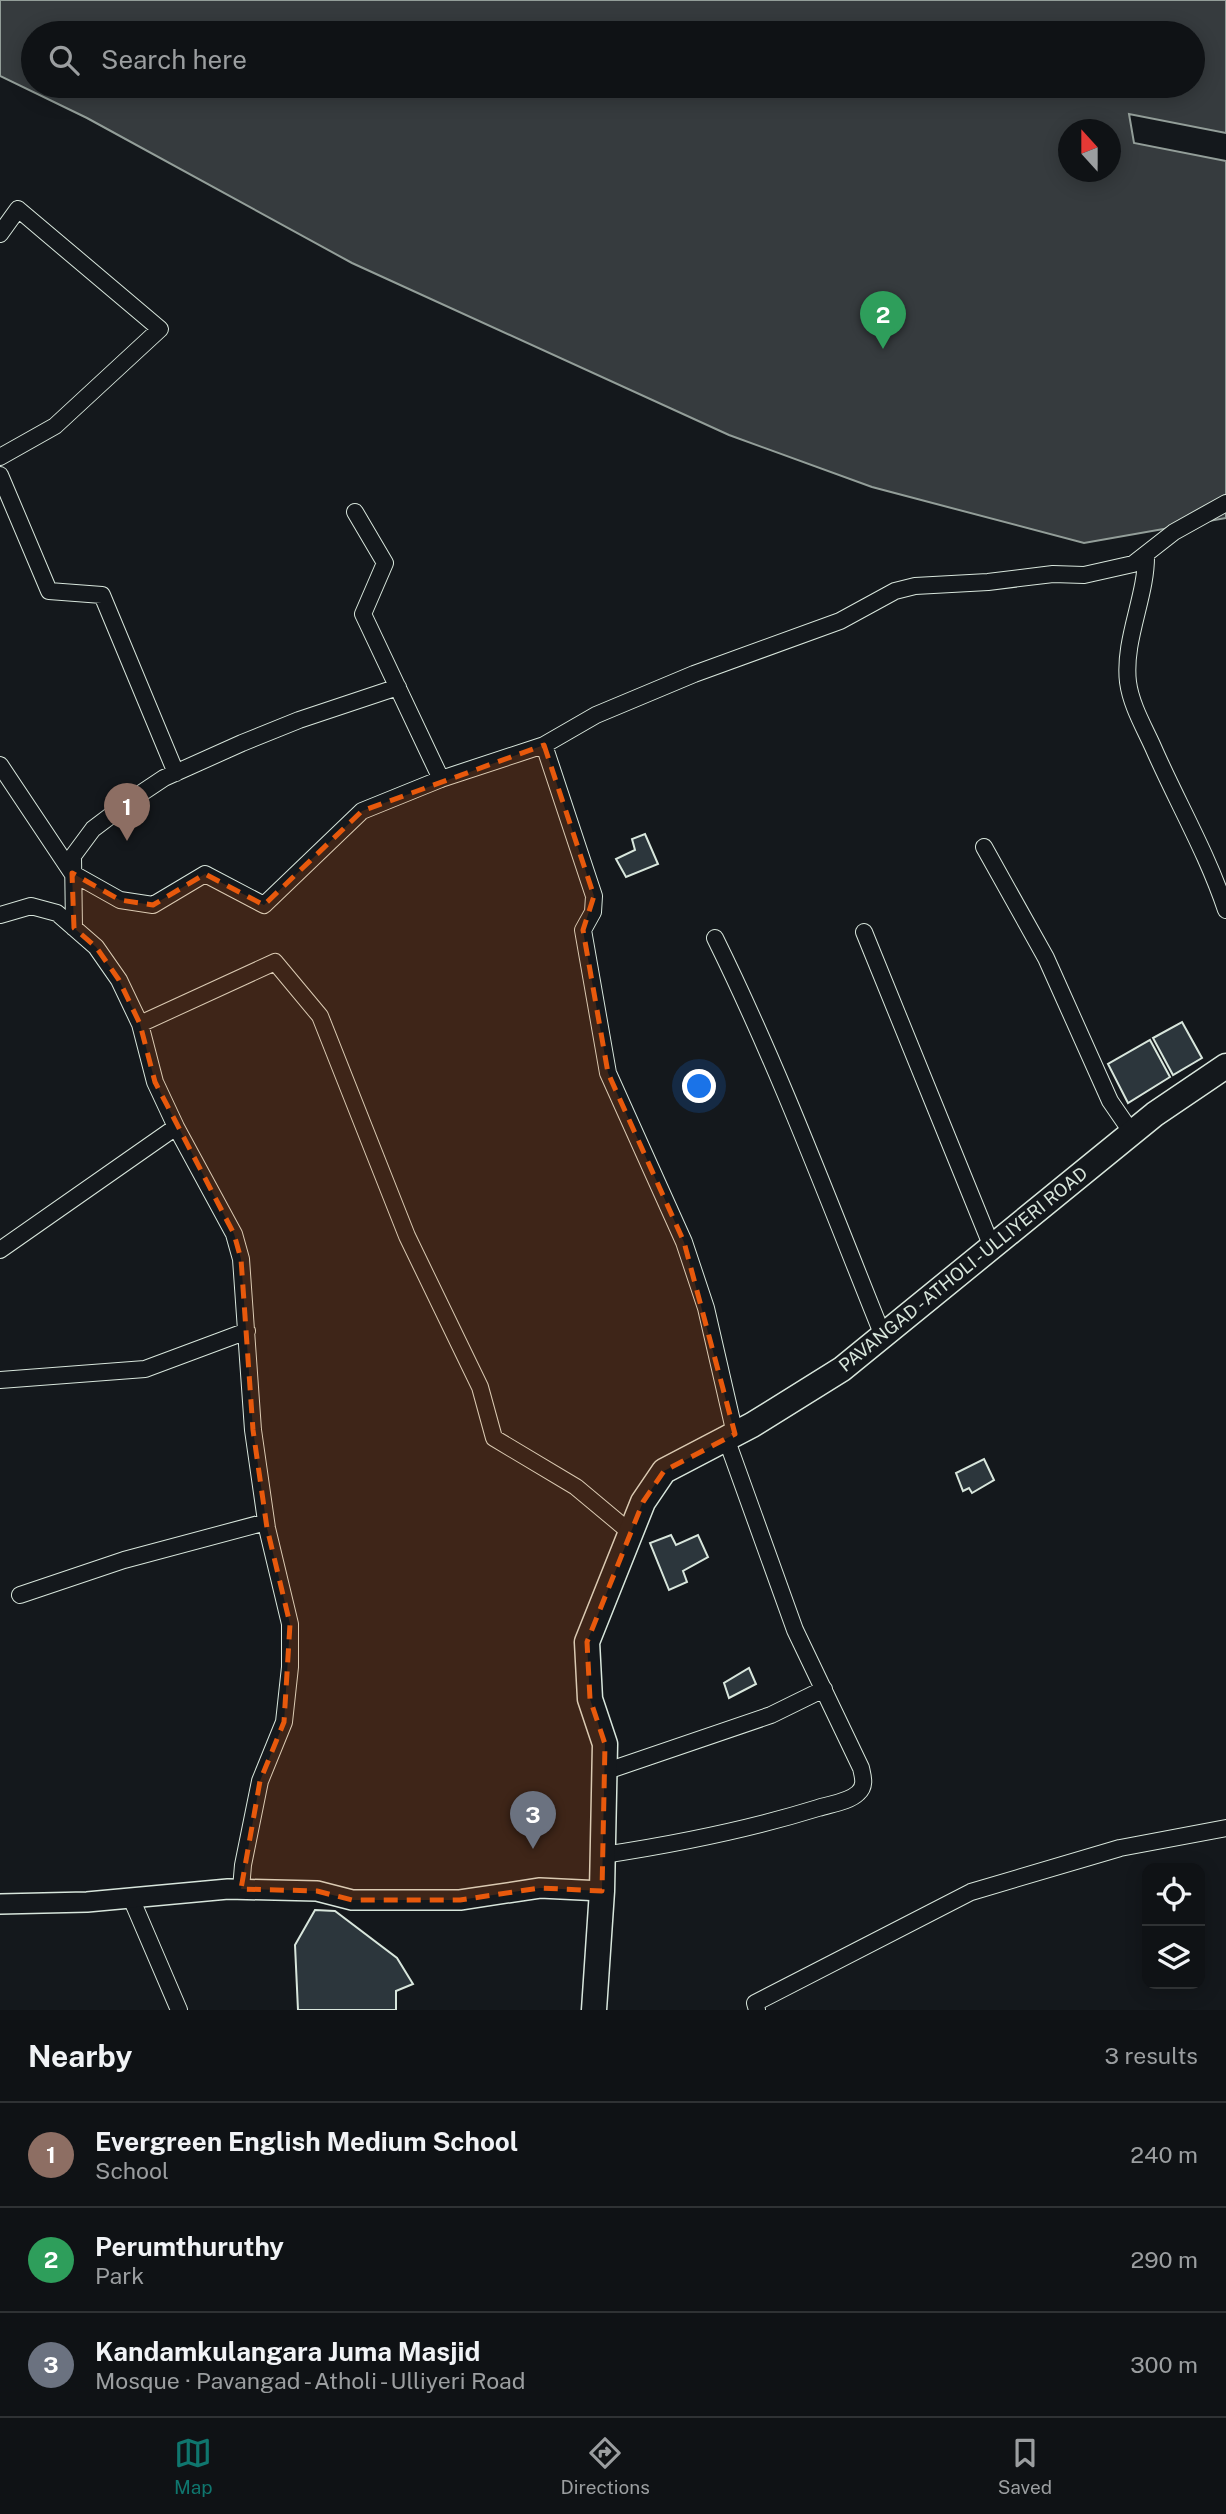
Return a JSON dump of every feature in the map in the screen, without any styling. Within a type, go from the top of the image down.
[{"type":"main road","name":"PAVANGAD - ATHOLI - ULLIYERI ROAD","points":[[594,2010],[602,1891],[605,1744],[590,1699],[587,1642],[643,1503],[664,1471],[730,1436],[842,1369],[1132,1133],[1226,1066]]},
{"type":"street","points":[[0,234],[18,209],[160,329],[55,426],[0,457]]},
{"type":"street","points":[[0,475],[49,591],[102,595],[176,773]]},
{"type":"street","points":[[0,765],[72,873],[120,900],[153,905],[205,874],[264,905],[362,811],[441,779],[544,745],[596,715],[706,670],[840,621],[895,591],[915,586],[988,582],[1053,574],[1084,575],[1133,564],[1174,532],[1226,503]]},
{"type":"street","points":[[355,512],[386,564],[363,614],[441,779]]},
{"type":"street","points":[[1146,554],[1147,572],[1136,612],[1128,681],[1135,706],[1158,758],[1209,860],[1226,910]]},
{"type":"street","points":[[74,928],[73,856],[93,829],[134,798],[176,773],[299,720],[398,687]]},
{"type":"street","points":[[544,745],[594,896],[593,912],[583,930],[596,992],[608,1073],[684,1241],[706,1308],[730,1436],[779,1590],[861,1768],[864,1784],[859,1793],[787,1817],[685,1842],[603,1855]]},
{"type":"street","points":[[984,848],[1046,958],[1110,1101],[1132,1133]]},
{"type":"street","points":[[0,915],[31,906],[57,913],[96,947],[119,981],[140,1024],[155,1082],[176,1127],[234,1234],[241,1259],[253,1430],[266,1522],[290,1624],[290,1667],[284,1722],[260,1781],[243,1865],[242,1889]]},
{"type":"street","points":[[864,932],[992,1247]]},
{"type":"street","points":[[715,938],[814,1158],[844,1243],[883,1336]]},
{"type":"street","points":[[140,1024],[275,962],[320,1016],[407,1236],[480,1387],[494,1438],[576,1488],[631,1534]]},
{"type":"street","points":[[0,1250],[176,1127]]},
{"type":"street","points":[[0,1380],[145,1369],[247,1331]]},
{"type":"street","points":[[20,1595],[124,1560],[266,1522]]},
{"type":"street","points":[[604,1772],[771,1715],[824,1689]]},
{"type":"street","points":[[757,2010],[755,2003],[971,1892],[1120,1848],[1226,1828]]},
{"type":"street","points":[[0,1904],[131,1898],[242,1889],[317,1891],[352,1900],[460,1900],[540,1888],[602,1891]]},
{"type":"street","points":[[131,1898],[179,2010]]},
{"type":"highlighted area","points":[[544,745],[594,896],[583,930],[608,1073],[684,1242],[735,1434],[664,1471],[643,1502],[587,1642],[590,1699],[605,1744],[602,1891],[540,1888],[460,1900],[352,1900],[317,1891],[241,1889],[260,1781],[284,1722],[290,1624],[267,1528],[253,1430],[241,1259],[234,1234],[155,1082],[140,1024],[119,980],[96,947],[74,928],[72,873],[120,900],[153,905],[205,874],[264,905],[362,811]]},
{"type":"shaded area","points":[[0,0],[1226,0],[1226,133],[1129,114],[1134,143],[1226,161],[1226,518],[1084,543],[872,487],[729,435],[352,263],[46,98],[1205,98],[1205,21],[21,21],[21,86],[0,76]]},
{"type":"building","points":[[645,834],[658,864],[626,877],[616,859],[635,850],[632,839]]},
{"type":"building","points":[[1182,1022],[1202,1058],[1173,1075],[1153,1038]]},
{"type":"building","points":[[1150,1040],[1170,1077],[1128,1103],[1108,1064]]},
{"type":"building","points":[[984,1459],[994,1480],[972,1493],[969,1488],[963,1491],[956,1473]]},
{"type":"building","points":[[671,1535],[676,1545],[698,1535],[708,1557],[683,1571],[687,1582],[669,1590],[650,1543]]},
{"type":"building","points":[[749,1668],[756,1684],[729,1698],[724,1683]]},
{"type":"building","points":[[315,1910],[335,1911],[397,1958],[413,1984],[396,1991],[396,2010],[298,2010],[295,1945]]},
{"type":"place","name":"Perumthuruthy","points":[[883,349]]},
{"type":"place","name":"Evergreen English Medium School","points":[[127,841]]},
{"type":"place","name":"Kandamkulangara Juma Masjid","points":[[533,1849]]}]
